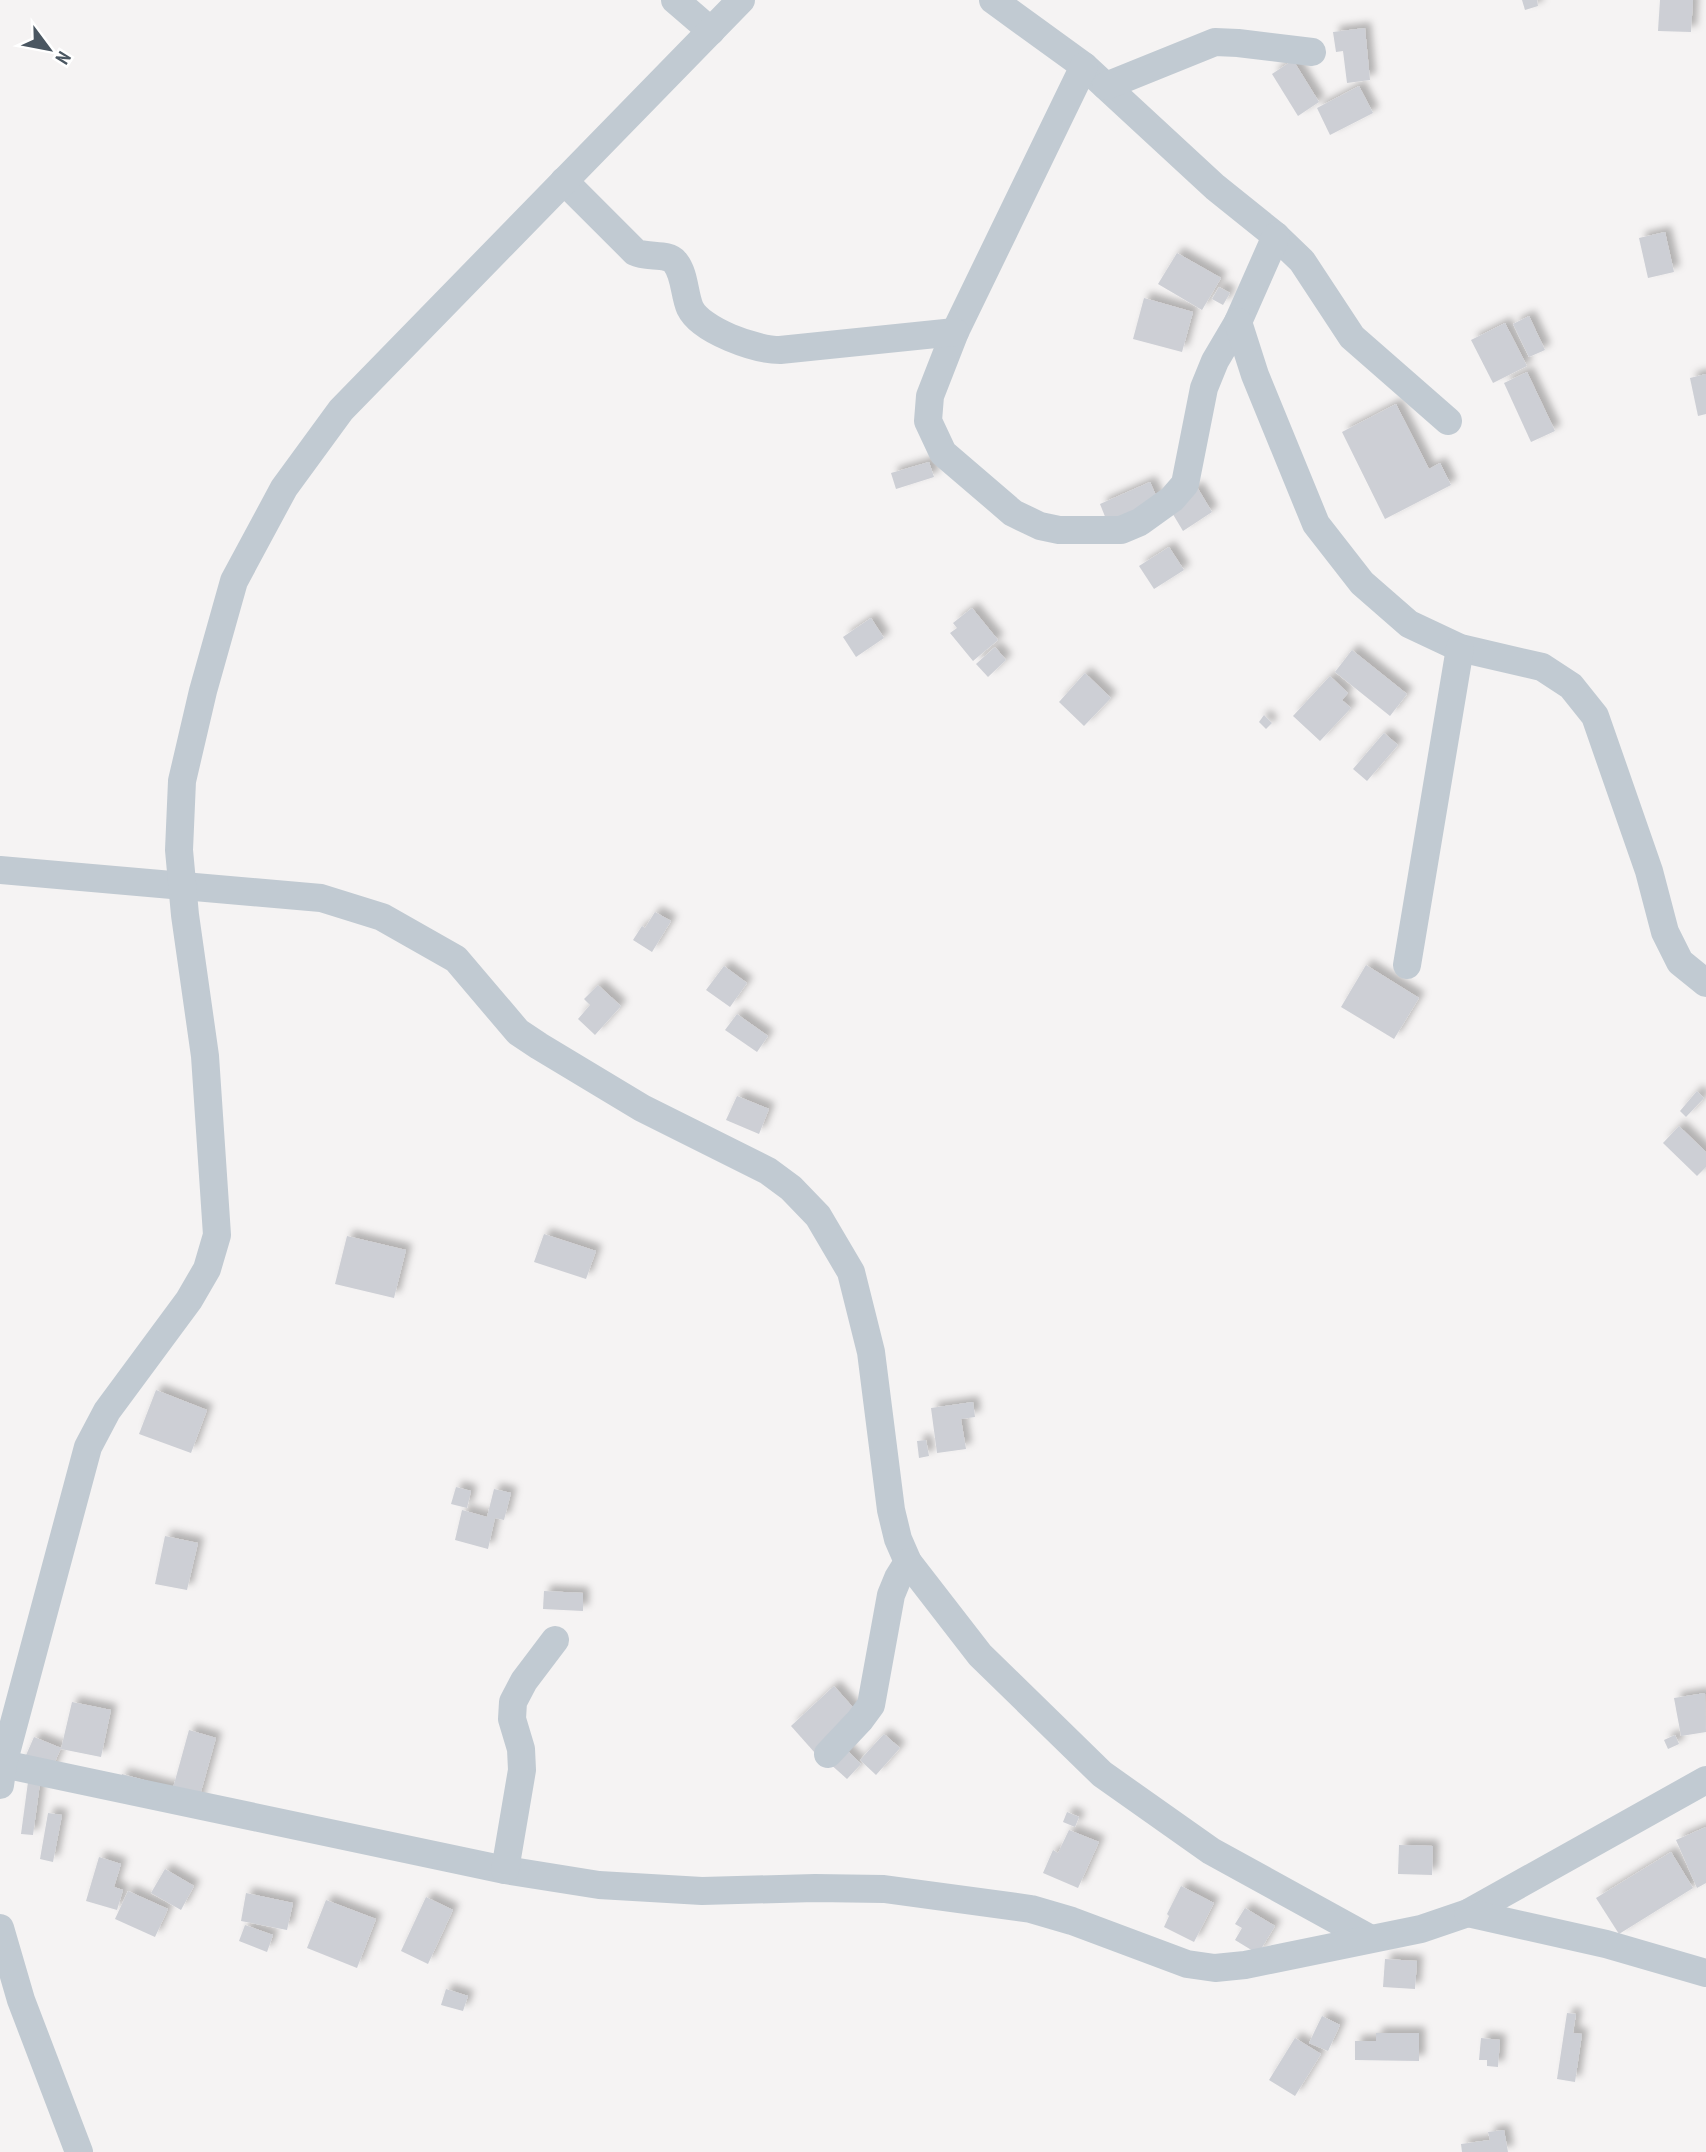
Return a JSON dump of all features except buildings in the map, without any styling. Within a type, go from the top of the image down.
[{"type":"street","points":[[675,0],[711,31]]},
{"type":"street","points":[[741,0],[341,411],[284,488],[234,581],[203,691],[182,781],[180,850],[185,915],[205,1056],[217,1235],[207,1269],[189,1300],[107,1411],[88,1447],[1,1774],[505,1870],[599,1885],[702,1891],[884,1889],[1031,1909],[1072,1921],[1187,1964],[1215,1968],[1245,1965],[1421,1929],[1468,1913],[1706,1780]]},
{"type":"street","points":[[993,0],[1084,66],[1215,187],[1276,236],[1302,261],[1352,337],[1448,421]]},
{"type":"street","points":[[1105,86],[1215,42],[1312,52]]},
{"type":"street","points":[[1084,66],[955,332],[930,396],[928,421],[943,453],[1013,513],[1040,526],[1059,530],[1121,530],[1140,522],[1172,499],[1185,484],[1203,388],[1238,322],[1276,236]]},
{"type":"street","points":[[564,181],[635,252],[643,256],[668,256],[675,261],[690,309],[700,321],[754,346],[780,350],[955,332]]},
{"type":"street","points":[[1238,322],[1255,375],[1316,524],[1362,583],[1409,624],[1460,648],[1542,667],[1571,686],[1595,716],[1649,871],[1664,932],[1679,962],[1706,983]]},
{"type":"street","points":[[1407,965],[1460,648]]},
{"type":"street","points":[[0,870],[321,898],[382,917],[456,960],[518,1032],[539,1046],[642,1108],[768,1171],[792,1188],[818,1216],[851,1272],[871,1352],[891,1510],[898,1539],[908,1562],[980,1655],[1102,1774],[1211,1851],[1369,1938]]},
{"type":"street","points":[[828,1754],[871,1705],[891,1595],[908,1562]]},
{"type":"street","points":[[505,1870],[522,1770],[521,1749],[512,1719],[513,1702],[524,1681],[555,1640]]},
{"type":"street","points":[[1468,1913],[1606,1944],[1706,1973]]},
{"type":"street","points":[[0,1928],[21,2000],[79,2152]]}]
